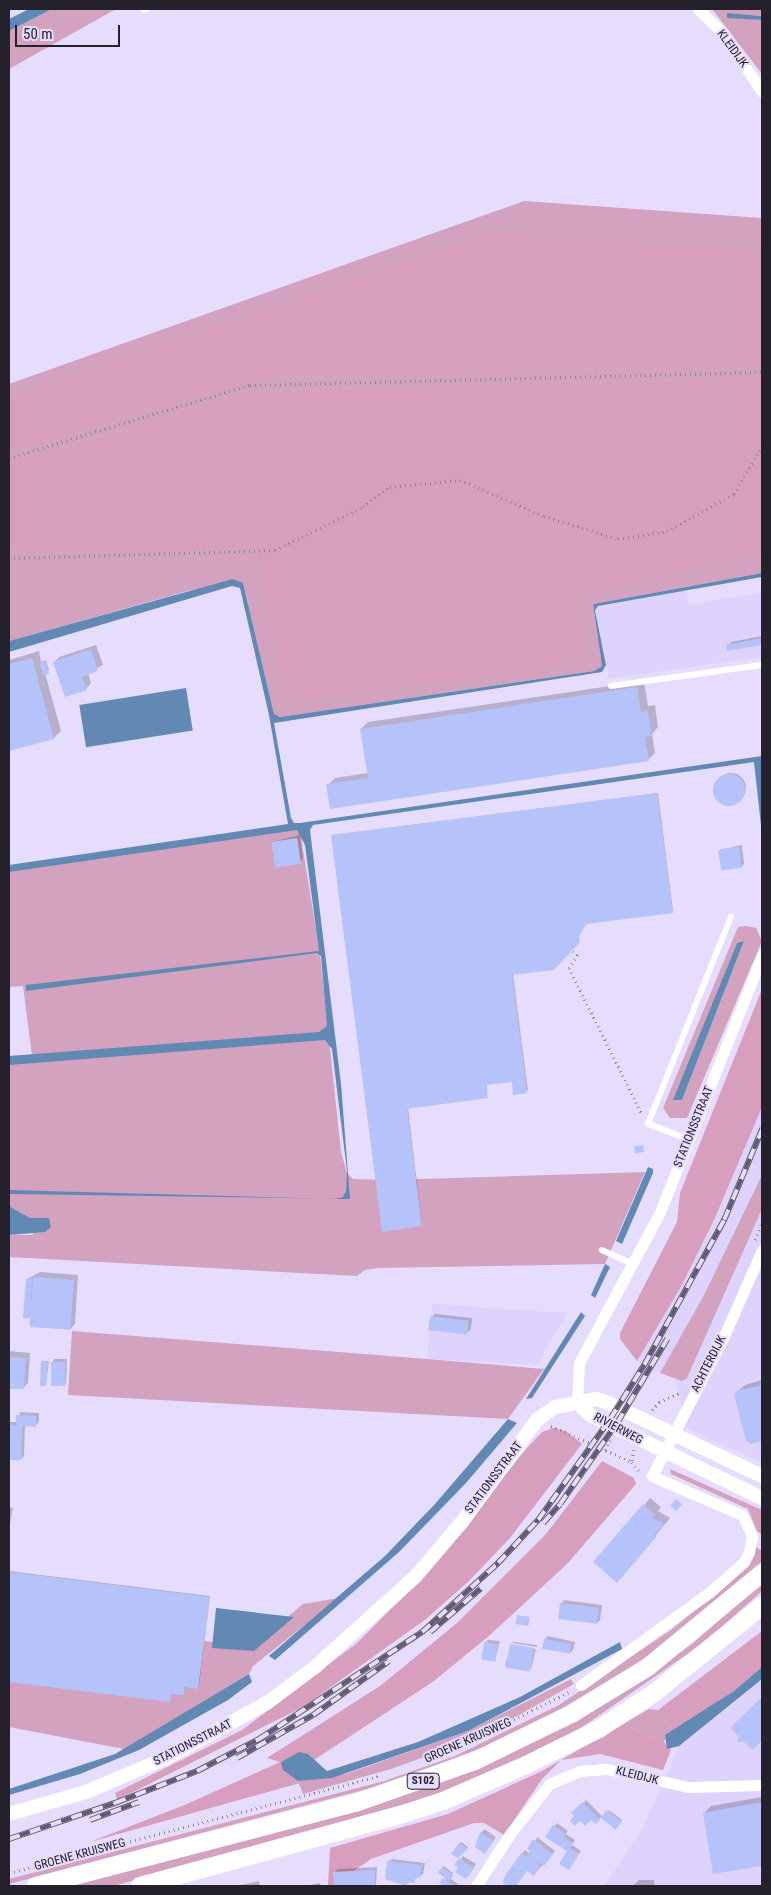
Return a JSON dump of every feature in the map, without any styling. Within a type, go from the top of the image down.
[{"type":"main road","name":"GROENE KRUISWEG","points":[[36,1886],[354,1803],[475,1761],[573,1712],[648,1667],[762,1574]]},
{"type":"main road","name":"S102","points":[[140,1886],[400,1815],[443,1801],[526,1765],[599,1729],[654,1694],[762,1606]]},
{"type":"street","name":"KLEIDIJK","points":[[698,9],[724,34],[762,92]]},
{"type":"street","name":"STATIONSSTRAAT","points":[[9,1814],[86,1792],[166,1758],[259,1707],[308,1672],[368,1623],[416,1576],[462,1522],[538,1420],[555,1407],[577,1402],[579,1363],[634,1264],[689,1140],[762,956]]},
{"type":"street","name":"ACHTERDIJK","points":[[652,1476],[724,1336],[758,1245]]},
{"type":"street","name":"RIVIERWEG","points":[[577,1402],[596,1399],[648,1421],[762,1476]]},
{"type":"street","name":"RIVIERWEG","points":[[577,1402],[590,1414],[638,1440],[762,1498]]},
{"type":"street","points":[[581,1685],[710,1592],[744,1562],[752,1536],[742,1515],[652,1476]]},
{"type":"street","name":"KLEIDIJK","points":[[476,1886],[510,1834],[549,1784],[579,1771],[607,1769],[689,1787],[762,1784]]},
{"type":"lane","points":[[611,686],[762,665]]},
{"type":"lane","points":[[689,1140],[648,1124],[731,918]]},
{"type":"lane","points":[[602,1250],[634,1264]]},
{"type":"path","points":[[9,458],[250,385],[762,372]]},
{"type":"path","points":[[9,558],[275,550],[363,507],[390,487],[460,480],[544,516],[618,539],[667,531],[734,494],[762,446]]},
{"type":"path","points":[[572,951],[578,955],[569,968],[648,1124]]},
{"type":"path","points":[[758,1245],[762,1223]]},
{"type":"path","name":"ACHTERDIJK","points":[[648,1421],[654,1407],[682,1390]]},
{"type":"path","points":[[538,1420],[632,1462],[636,1470],[652,1476]]},
{"type":"path","points":[[605,1450],[611,1438]]},
{"type":"path","points":[[632,1462],[638,1440]]},
{"type":"path","name":"GROENE KRUISWEG","points":[[434,1758],[522,1717],[581,1685]]},
{"type":"path","name":"GROENE KRUISWEG","points":[[9,1873],[381,1776]]},
{"type":"shaded area","points":[[52,9],[116,9],[9,69],[9,31]]},
{"type":"shaded area","points":[[712,9],[762,9],[762,16],[727,13],[727,17],[762,20],[762,74]]},
{"type":"shaded area","points":[[524,201],[762,218],[762,573],[593,604],[602,666],[594,671],[280,717],[274,714],[243,583],[191,590],[9,641],[9,384]]},
{"type":"shaded area","points":[[492,233],[762,253],[762,366],[283,373],[212,390],[9,450],[9,399]]},
{"type":"shaded area","points":[[762,379],[762,551],[590,591],[574,604],[584,650],[544,669],[301,697],[281,675],[257,552],[251,546],[95,552],[9,545],[9,466],[249,393]]},
{"type":"shaded area","points":[[685,589],[689,605],[762,592],[762,657],[609,679],[595,607]]},
{"type":"shaded area","points":[[299,825],[320,954],[341,1152],[347,1173],[353,1179],[388,1180],[645,1172],[605,1264],[378,1268],[365,1270],[357,1276],[9,1257],[9,1235],[32,1235],[49,1218],[30,1218],[9,1206],[9,1058],[32,1056],[23,986],[9,987],[9,866]]},
{"type":"shaded area","points":[[738,927],[756,928],[762,941],[687,1118],[670,1118],[663,1108]],"holes":[[[744,941],[682,1100],[674,1100],[737,943]]]},
{"type":"shaded area","points":[[762,989],[762,1107],[715,1218],[681,1287],[637,1361],[620,1339],[620,1333],[677,1222],[680,1193]]},
{"type":"shaded area","points":[[762,1107],[762,1175],[703,1297],[660,1373],[637,1361],[681,1287],[715,1219]]},
{"type":"shaded area","points":[[762,1175],[762,1209],[687,1378],[682,1381],[660,1373],[703,1297]]},
{"type":"shaded area","points":[[762,1195],[762,1463],[686,1428],[673,1369]]},
{"type":"shaded area","points":[[432,1304],[567,1313],[537,1365],[427,1359]]},
{"type":"shaded area","points":[[72,1331],[544,1369],[508,1419],[68,1395]]},
{"type":"shaded area","points":[[553,1428],[566,1431],[582,1444],[510,1538],[469,1581],[426,1619],[303,1707],[117,1800],[115,1793],[242,1730],[357,1643],[413,1587],[527,1448],[542,1432]]},
{"type":"shaded area","points":[[602,1461],[634,1478],[636,1484],[568,1563],[490,1635],[434,1681],[314,1760],[308,1754],[281,1762],[298,1781],[307,1781],[90,1842],[187,1804],[280,1762],[267,1758],[380,1686],[457,1623],[546,1534]]},
{"type":"shaded area","points":[[670,1469],[762,1510],[762,1535],[757,1531],[748,1509],[671,1474]]},
{"type":"shaded area","points":[[756,1547],[762,1551],[762,1561],[738,1585],[643,1660],[561,1709],[494,1743],[390,1783],[9,1884],[9,1879],[384,1781],[455,1756],[559,1705],[671,1630],[747,1567]]},
{"type":"shaded area","points":[[762,1583],[762,1591],[706,1641],[568,1737],[449,1792],[276,1843],[113,1886],[62,1886],[357,1808],[640,1680],[692,1644]]},
{"type":"shaded area","points":[[339,1598],[253,1666],[249,1674],[124,1749],[9,1727],[9,1676],[169,1696],[203,1641],[253,1646],[303,1604]]},
{"type":"shaded area","points":[[762,1631],[762,1667],[734,1691],[674,1732],[658,1710]]},
{"type":"shaded area","points":[[762,1638],[762,1886],[604,1886],[644,1826],[701,1695]]},
{"type":"shaded area","points":[[571,1679],[574,1684],[519,1715],[449,1748],[391,1769],[303,1794],[298,1781],[346,1774],[468,1731]]},
{"type":"shaded area","points":[[649,1709],[658,1710],[674,1732],[666,1737],[664,1742],[623,1724]]},
{"type":"shaded area","points":[[623,1724],[664,1742],[671,1750],[663,1770],[600,1754],[561,1760]]},
{"type":"shaded area","points":[[561,1760],[542,1779],[504,1835],[484,1823],[474,1823],[371,1859],[355,1870],[346,1886],[328,1886],[330,1848],[448,1814],[542,1771]]},
{"type":"water","points":[[29,9],[52,9],[9,31],[9,19]]},
{"type":"water","points":[[727,13],[762,16],[762,20],[727,18]]},
{"type":"water","points":[[762,573],[762,577],[598,606],[595,610],[606,665],[602,672],[274,723],[291,818],[294,823],[762,756],[762,835],[754,762],[313,825],[310,830],[341,1084],[350,1199],[337,1199],[343,1197],[346,1191],[347,1171],[332,1049],[325,1040],[9,1065],[9,1056],[319,1032],[327,1026],[321,956],[317,953],[26,991],[26,985],[319,951],[305,845],[297,830],[9,872],[9,865],[288,824],[269,715],[240,588],[232,586],[9,652],[9,641],[233,579],[243,583],[274,714],[280,717],[594,671],[602,666],[593,604]]},
{"type":"water","points":[[186,688],[193,730],[86,747],[79,705]]},
{"type":"water","points":[[744,941],[682,1100],[673,1100],[737,943]]},
{"type":"water","points":[[648,1167],[653,1169],[653,1173],[622,1244],[616,1241]]},
{"type":"water","points":[[9,1190],[320,1199],[9,1194]]},
{"type":"water","points":[[9,1206],[30,1218],[49,1218],[51,1227],[45,1232],[9,1235]]},
{"type":"water","points":[[605,1264],[610,1267],[595,1298],[591,1295]]},
{"type":"water","points":[[581,1312],[585,1316],[532,1398],[526,1399]]},
{"type":"water","points":[[508,1419],[517,1423],[466,1483],[399,1552],[275,1660],[269,1656],[385,1556],[435,1504]]},
{"type":"water","points":[[216,1608],[294,1617],[254,1651],[212,1648]]},
{"type":"water","points":[[620,1642],[622,1649],[468,1731],[332,1778],[298,1781],[283,1770],[281,1762],[299,1752],[308,1754],[327,1771],[418,1742],[520,1697]]},
{"type":"water","points":[[762,1667],[762,1679],[679,1746],[667,1749],[665,1735],[734,1691]]},
{"type":"water","points":[[249,1674],[252,1682],[228,1700],[139,1750],[80,1774],[9,1795],[9,1789],[115,1754]]},
{"type":"building","points":[[762,638],[762,645],[727,651],[726,645]]},
{"type":"building","points":[[91,649],[98,671],[82,677],[87,690],[65,697],[53,662]]},
{"type":"building","points":[[32,658],[54,739],[9,751],[9,664]]},
{"type":"building","points":[[45,661],[49,673],[43,675],[39,663]]},
{"type":"building","points":[[637,687],[641,712],[648,711],[652,736],[645,737],[649,761],[330,809],[326,784],[368,778],[360,729]]},
{"type":"building","points":[[729,774],[740,779],[745,790],[740,801],[729,806],[718,801],[713,790],[718,779]]},
{"type":"building","points":[[657,793],[673,913],[586,924],[577,940],[580,942],[554,970],[512,975],[527,1093],[513,1095],[512,1082],[486,1085],[488,1098],[407,1109],[422,1226],[382,1232],[331,835]]},
{"type":"building","points":[[297,838],[301,864],[275,868],[271,842]]},
{"type":"building","points":[[739,847],[742,868],[721,871],[718,850]]},
{"type":"building","points":[[643,1145],[644,1152],[635,1153],[634,1146]]},
{"type":"building","points":[[33,1277],[74,1280],[70,1330],[30,1327]]},
{"type":"building","points":[[26,1279],[32,1279],[30,1318],[23,1318]]},
{"type":"building","points":[[430,1316],[469,1321],[467,1335],[428,1330]]},
{"type":"building","points":[[9,1357],[26,1358],[24,1389],[9,1389]]},
{"type":"building","points":[[41,1361],[48,1362],[46,1386],[40,1386]]},
{"type":"building","points":[[51,1362],[65,1362],[65,1386],[51,1386]]},
{"type":"building","points":[[762,1380],[762,1441],[751,1444],[746,1441],[734,1395],[736,1391],[759,1386]]},
{"type":"building","points":[[16,1415],[36,1416],[36,1427],[22,1426],[21,1460],[9,1460],[9,1425],[16,1425]]},
{"type":"building","points":[[676,1499],[682,1504],[676,1511],[670,1506]]},
{"type":"building","points":[[643,1504],[655,1515],[652,1518],[662,1522],[663,1526],[654,1534],[657,1536],[617,1583],[593,1562]]},
{"type":"building","points":[[9,1572],[210,1597],[198,1689],[185,1687],[184,1695],[171,1694],[170,1702],[9,1682]]},
{"type":"building","points":[[560,1603],[599,1608],[597,1624],[558,1619]]},
{"type":"building","points":[[517,1615],[530,1617],[528,1626],[516,1624]]},
{"type":"building","points":[[544,1639],[572,1644],[570,1654],[542,1649]]},
{"type":"building","points":[[484,1642],[498,1644],[495,1662],[481,1660]]},
{"type":"building","points":[[510,1644],[534,1648],[530,1671],[506,1668]]},
{"type":"building","points":[[762,1697],[762,1741],[752,1750],[743,1741],[737,1743],[739,1737],[730,1728]]},
{"type":"building","points":[[582,1802],[600,1820],[596,1824],[591,1820],[585,1826],[580,1821],[575,1826],[570,1821],[574,1816],[571,1813]]},
{"type":"building","points":[[762,1802],[762,1866],[713,1874],[703,1813]]},
{"type":"building","points":[[607,1810],[622,1822],[615,1830],[601,1818]]},
{"type":"building","points":[[553,1825],[566,1834],[564,1837],[573,1844],[570,1848],[579,1854],[569,1870],[559,1864],[567,1851],[545,1837]]},
{"type":"building","points":[[480,1832],[493,1841],[485,1854],[475,1847]]},
{"type":"building","points":[[533,1839],[553,1854],[544,1866],[535,1861],[540,1866],[534,1876],[527,1871],[516,1886],[507,1886],[503,1883],[505,1876],[521,1853],[526,1856],[530,1851],[527,1849]]},
{"type":"building","points":[[459,1843],[468,1849],[458,1858],[451,1854]]},
{"type":"building","points":[[459,1858],[474,1868],[466,1879],[455,1872],[458,1868],[454,1865]]},
{"type":"building","points":[[387,1861],[422,1865],[420,1878],[415,1878],[415,1883],[407,1882],[406,1886],[385,1879]]},
{"type":"building","points":[[442,1867],[453,1875],[449,1881],[438,1873]]},
{"type":"building","points":[[375,1870],[375,1886],[334,1885],[333,1872]]},
{"type":"building","points":[[443,1878],[454,1886],[444,1886],[439,1883]]},
{"type":"railway","points":[[9,1839],[115,1803],[197,1771],[259,1739],[422,1632],[498,1563],[538,1520],[610,1419],[644,1365],[724,1220],[762,1129]]},
{"type":"railway","points":[[543,1523],[560,1504],[617,1423],[667,1339]]},
{"type":"railway","points":[[430,1632],[481,1588]]},
{"type":"railway","points":[[237,1758],[313,1715],[389,1661]]},
{"type":"railway","points":[[90,1820],[139,1802]]}]
